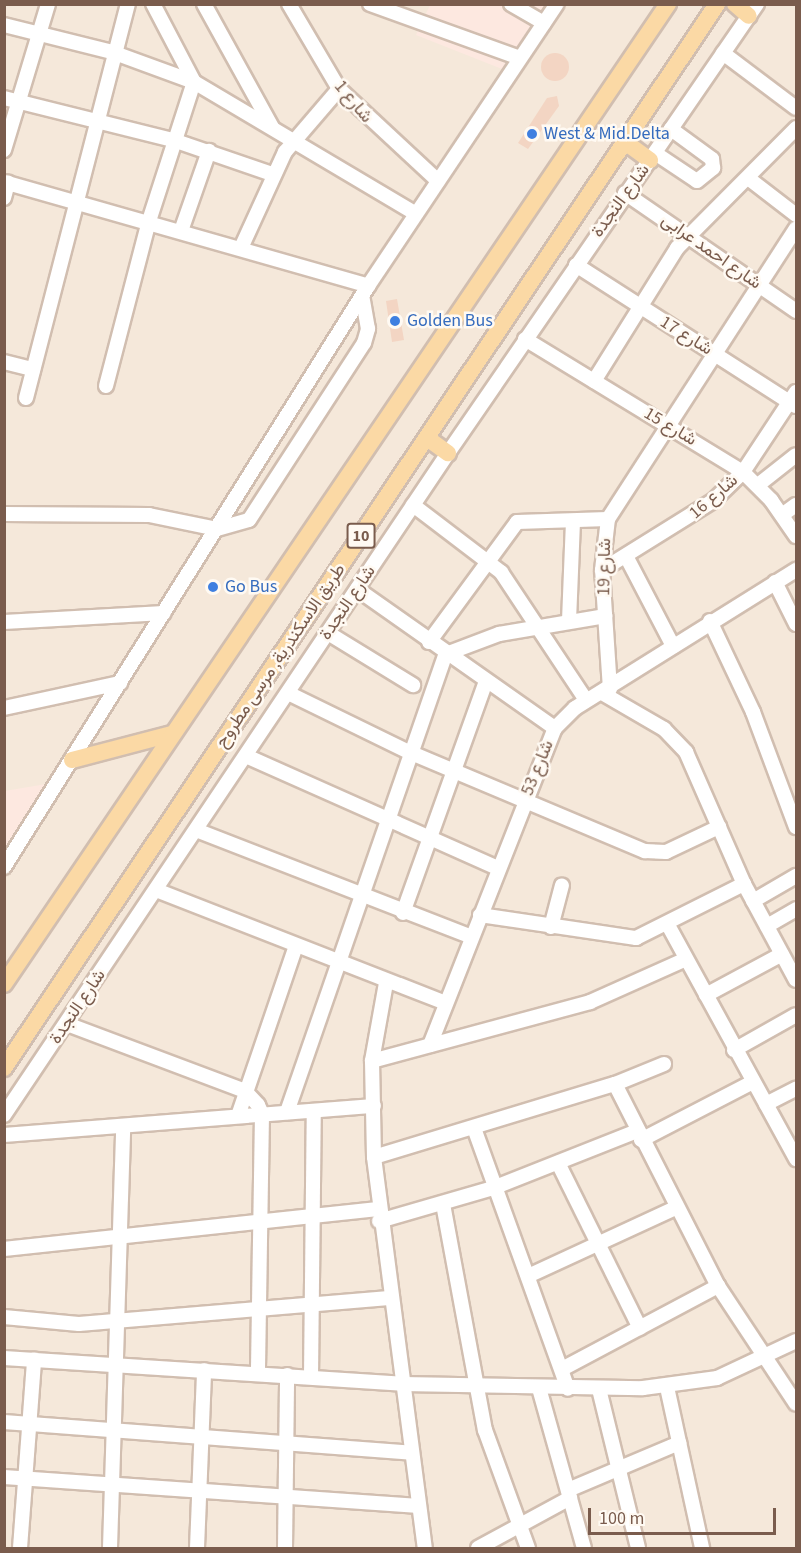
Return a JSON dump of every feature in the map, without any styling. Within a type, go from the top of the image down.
[{"type":"main road","name":"10","points":[[4,984],[171,734],[668,4]]},
{"type":"main road","name":"طريق الاسكندرية, مرسى مطروح","points":[[4,1068],[717,4]]},
{"type":"main road","points":[[735,4],[753,10]]},
{"type":"main road","points":[[625,142],[653,156]]},
{"type":"main road","points":[[427,438],[448,453]]},
{"type":"main road","points":[[72,760],[171,734]]},
{"type":"street","points":[[4,150],[48,4]]},
{"type":"street","points":[[26,398],[112,52],[128,4]]},
{"type":"street","points":[[106,386],[149,221],[194,82],[153,4]]},
{"type":"street","points":[[204,4],[272,127]]},
{"type":"street","name":"شارع 1","points":[[290,4],[339,89],[438,180]]},
{"type":"street","points":[[370,4],[520,58]]},
{"type":"street","points":[[511,4],[544,23]]},
{"type":"street","points":[[4,867],[365,291],[557,4]]},
{"type":"street","name":"شارع النجدة","points":[[4,1115],[525,339],[753,10]]},
{"type":"street","points":[[4,25],[112,52],[194,82],[416,214]]},
{"type":"street","points":[[723,53],[796,108]]},
{"type":"street","points":[[242,248],[272,174],[293,139],[339,89]]},
{"type":"street","points":[[4,98],[176,141],[272,174]]},
{"type":"street","points":[[594,381],[689,237],[796,128]]},
{"type":"street","points":[[653,156],[697,181],[713,168],[712,159],[671,129]]},
{"type":"street","points":[[181,231],[209,151]]},
{"type":"street","points":[[748,178],[796,216]]},
{"type":"street","points":[[4,198],[6,182],[242,248],[365,291]]},
{"type":"street","name":"شارع احمد عرابى","points":[[625,193],[796,311]]},
{"type":"street","name":"شارع 19","points":[[606,691],[602,570],[609,519],[796,228]]},
{"type":"street","name":"شارع 17","points":[[576,265],[715,354],[794,400]]},
{"type":"street","points":[[4,514],[149,515],[217,529],[256,515],[364,343],[368,329],[365,291]]},
{"type":"street","name":"شارع 15","points":[[525,339],[742,472],[758,485],[796,536]]},
{"type":"street","points":[[4,362],[33,369]]},
{"type":"street","name":"شارع 16","points":[[602,570],[697,514],[742,472],[794,400]]},
{"type":"street","points":[[758,485],[796,455]]},
{"type":"street","points":[[413,505],[488,559],[538,625],[586,700]]},
{"type":"street","points":[[782,515],[796,505]]},
{"type":"street","points":[[429,642],[517,522],[573,522],[609,519]]},
{"type":"street","points":[[569,621],[573,522]]},
{"type":"street","points":[[626,556],[672,646]]},
{"type":"street","name":"شارع 53","points":[[430,1045],[524,801],[555,728],[586,700],[606,691],[710,621],[796,570]]},
{"type":"street","points":[[775,582],[796,624]]},
{"type":"street","points":[[357,589],[446,654],[555,728]]},
{"type":"street","points":[[4,622],[164,613]]},
{"type":"street","points":[[287,1112],[360,895],[446,654],[478,639],[538,625],[605,616]]},
{"type":"street","points":[[710,621],[792,800],[796,827]]},
{"type":"street","points":[[328,633],[413,685]]},
{"type":"street","points":[[403,913],[486,681]]},
{"type":"street","points":[[4,708],[120,683]]},
{"type":"street","points":[[606,691],[677,741],[744,884],[796,980]]},
{"type":"street","points":[[288,693],[410,752],[657,854],[718,827]]},
{"type":"street","points":[[246,756],[498,868]]},
{"type":"street","points":[[196,830],[403,913],[472,937]]},
{"type":"street","points":[[753,901],[796,876]]},
{"type":"street","points":[[480,915],[636,938],[668,926],[744,884]]},
{"type":"street","points":[[551,927],[562,885]]},
{"type":"street","points":[[156,890],[295,949],[446,1003]]},
{"type":"street","points":[[767,926],[796,909]]},
{"type":"street","points":[[668,926],[684,960],[706,995],[734,1050],[795,1153]]},
{"type":"street","points":[[238,1116],[295,949]]},
{"type":"street","points":[[706,995],[782,954]]},
{"type":"street","points":[[372,1061],[590,1002],[684,960]]},
{"type":"street","points":[[386,983],[372,1061],[374,1157],[389,1298],[425,1548]]},
{"type":"street","points":[[734,1050],[796,1016]]},
{"type":"street","points":[[67,1024],[245,1091],[262,1114],[258,1373]]},
{"type":"street","points":[[374,1157],[615,1084],[664,1064]]},
{"type":"street","points":[[4,1249],[313,1216],[379,1215],[442,1204],[639,1135],[753,1082]]},
{"type":"street","points":[[615,1084],[675,1208],[718,1286],[761,1358],[796,1404]]},
{"type":"street","points":[[766,1104],[796,1089]]},
{"type":"street","points":[[4,1135],[123,1130],[238,1116],[374,1106]]},
{"type":"street","points":[[311,1377],[314,1111]]},
{"type":"street","points":[[474,1128],[493,1188],[528,1276],[568,1389]]},
{"type":"street","points":[[110,1548],[117,1431],[123,1130]]},
{"type":"street","points":[[558,1163],[640,1328]]},
{"type":"street","points":[[442,1204],[475,1387],[528,1548]]},
{"type":"street","points":[[528,1276],[675,1208]]},
{"type":"street","points":[[562,1369],[718,1286]]},
{"type":"street","points":[[4,1317],[60,1324],[119,1322],[312,1307],[389,1298]]},
{"type":"street","points":[[4,1358],[402,1384],[599,1389],[667,1387],[717,1378],[796,1341]]},
{"type":"street","points":[[20,1548],[34,1360]]},
{"type":"street","points":[[197,1548],[204,1370]]},
{"type":"street","points":[[285,1548],[287,1375]]},
{"type":"street","points":[[667,1387],[702,1548]]},
{"type":"street","points":[[539,1388],[585,1548]]},
{"type":"street","points":[[599,1389],[638,1548]]},
{"type":"street","points":[[4,1422],[412,1454]]},
{"type":"street","points":[[478,1548],[519,1526],[569,1494],[618,1469],[679,1443]]},
{"type":"street","points":[[4,1477],[419,1506]]},
{"type":"shaded area","points":[[5,5],[796,5],[796,1548],[5,1548]]},
{"type":"shaded area","points":[[430,5],[549,5],[502,69],[416,35]]},
{"type":"shaded area","points":[[52,783],[5,866],[5,791]]},
{"type":"building","points":[[555,53],[565,57],[569,67],[565,77],[555,81],[545,77],[541,67],[545,57]]},
{"type":"building","points":[[557,96],[559,106],[528,149],[518,143],[547,98]]},
{"type":"building","name":"Golden Bus","points":[[397,299],[404,340],[392,342],[386,301]]},
{"type":"place","name":"West & Mid.Delta","points":[[532,134]]},
{"type":"place","name":"Golden Bus","points":[[395,321]]},
{"type":"place","name":"Go Bus","points":[[213,587]]}]
